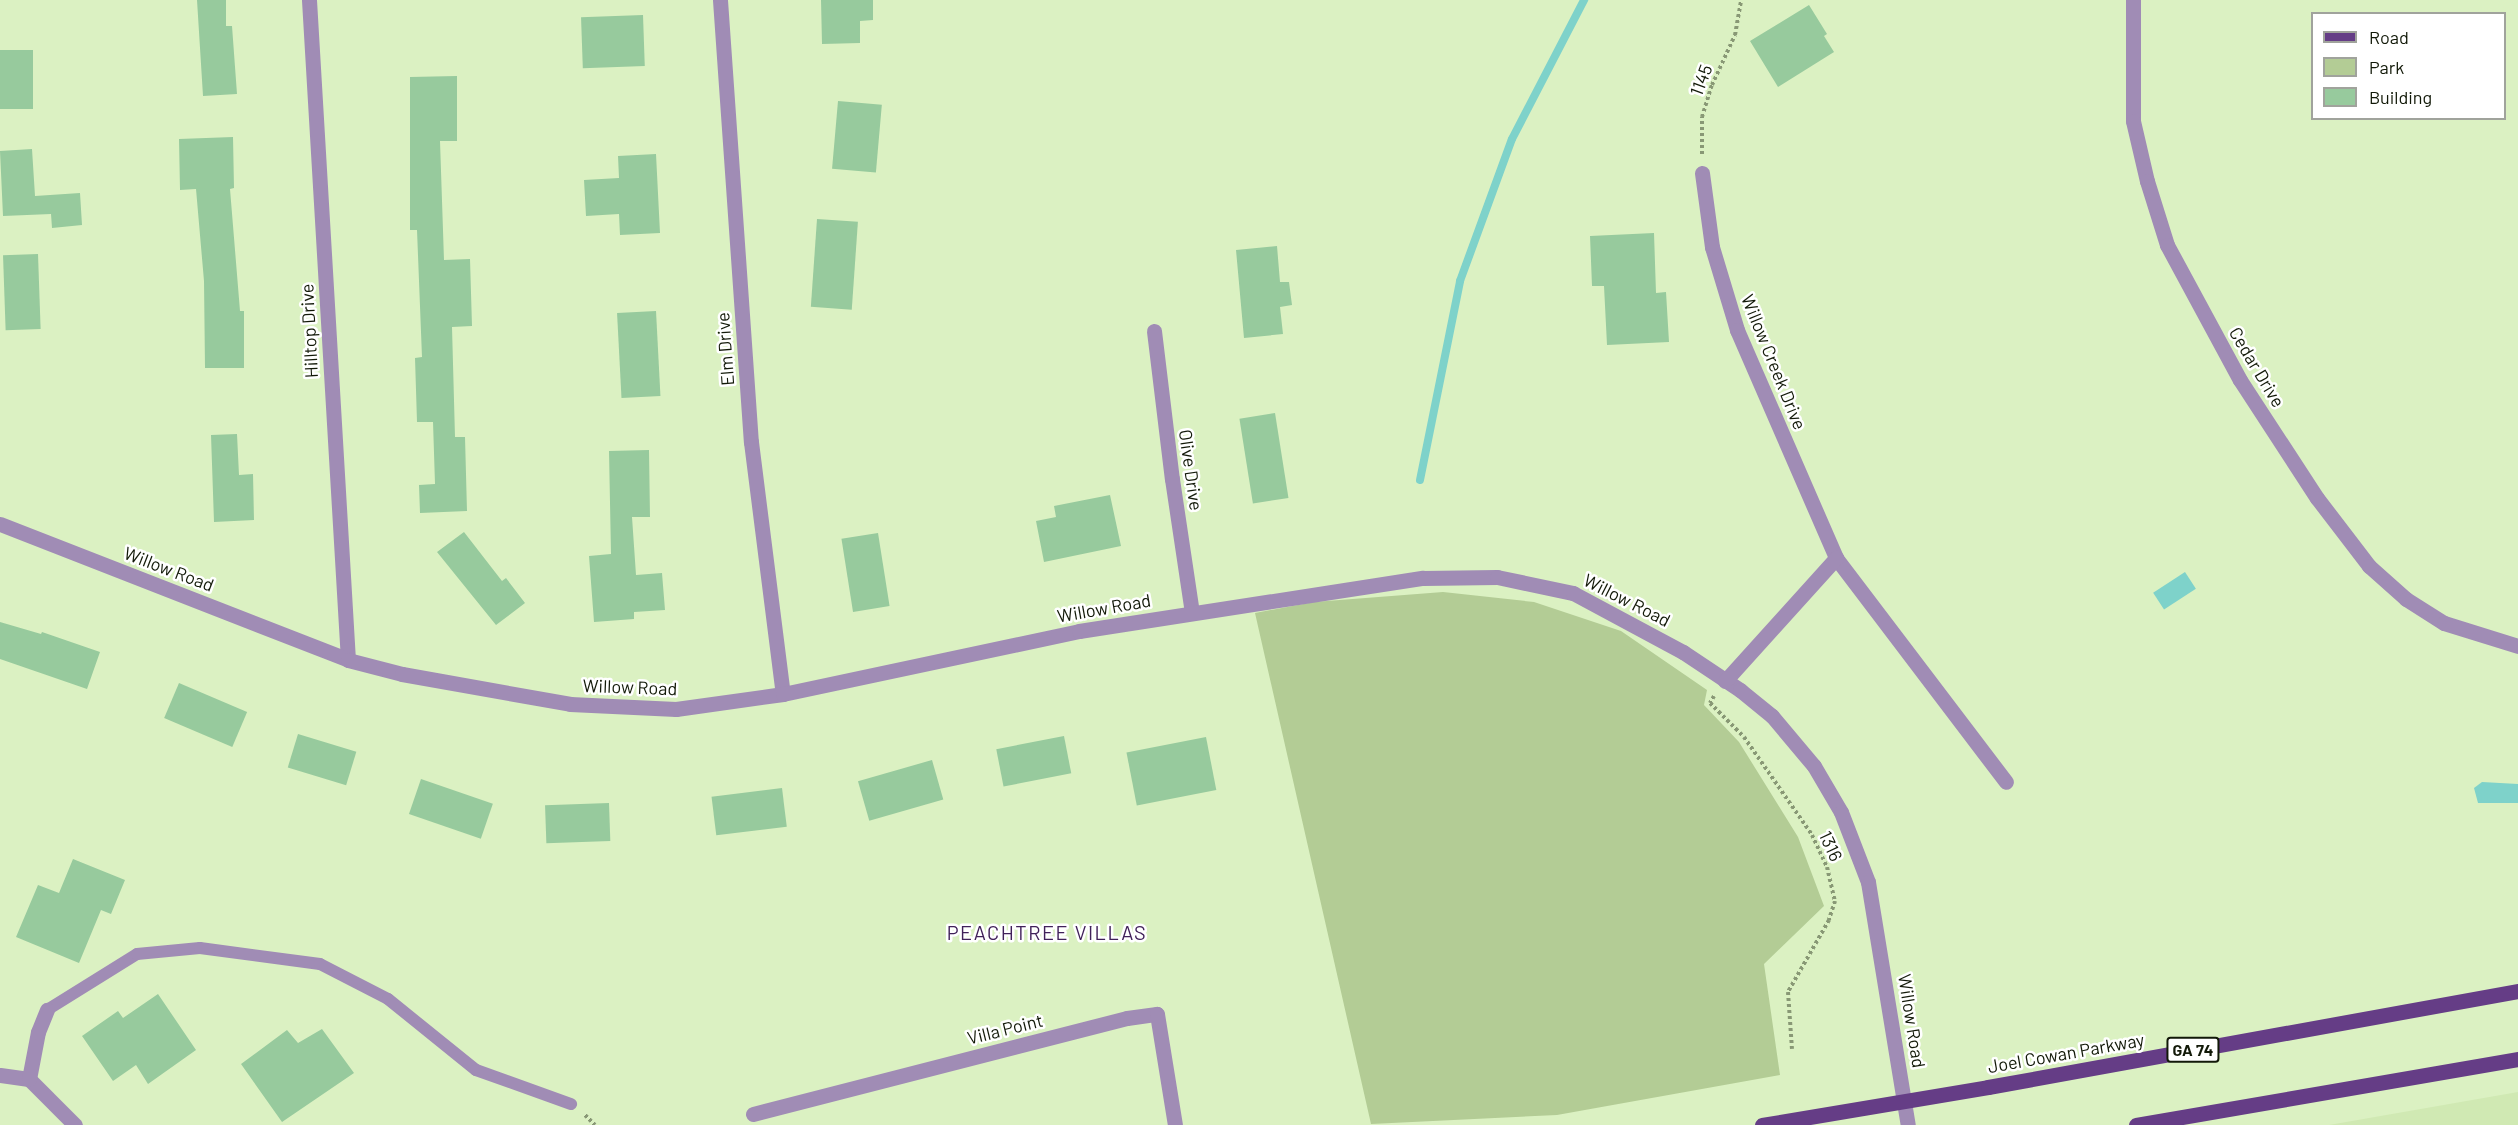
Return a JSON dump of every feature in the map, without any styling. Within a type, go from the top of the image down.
[{"type":"main road","name":"Joel Cowan Parkway","points":[[1762,1125],[2518,991]]},
{"type":"main road","points":[[2136,1125],[2518,1059]]},
{"type":"street","name":"Hilltop Drive","points":[[309,0],[348,660]]},
{"type":"street","name":"Elm Drive","points":[[720,0],[751,442],[783,694]]},
{"type":"street","name":"Cedar Drive","points":[[2133,0],[2133,121],[2147,181],[2167,245],[2240,380],[2317,498],[2369,566],[2406,598],[2444,623],[2497,642],[2518,646]]},
{"type":"street","name":"Willow Creek Drive","points":[[1702,173],[1712,247],[1737,330],[1836,558],[2006,782]]},
{"type":"street","name":"Olive Drive","points":[[1154,331],[1172,479],[1192,613]]},
{"type":"street","name":"Willow Road","points":[[0,524],[348,660],[402,674],[574,704],[676,709],[783,694],[1079,631],[1423,578],[1497,577],[1573,593],[1683,652],[1725,681],[1772,716],[1814,766],[1849,829],[1868,882],[1908,1125]]},
{"type":"street","points":[[1725,681],[1836,558]]},
{"type":"street","points":[[29,1079],[38,1032],[47,1010]]},
{"type":"street","name":"Villa Point","points":[[753,1114],[1127,1018],[1157,1014],[1175,1125]]},
{"type":"street","points":[[0,1075],[29,1079],[75,1125]]},
{"type":"lane","points":[[47,1010],[137,954],[200,948],[320,964],[388,999],[476,1070],[571,1104]]},
{"type":"path","name":"1145","points":[[1702,173],[1702,117],[1712,85],[1735,35],[1741,0]]},
{"type":"path","name":"1316","points":[[1725,681],[1710,703],[1744,737],[1812,835],[1827,867],[1836,901],[1829,920],[1788,992],[1792,1048]]},
{"type":"shaded area","points":[[2518,1092],[2518,1125],[2329,1125]]},
{"type":"green space","points":[[1443,592],[1534,602],[1621,631],[1707,690],[1704,705],[1739,742],[1798,837],[1824,906],[1764,964],[1780,1075],[1557,1115],[1371,1124],[1255,613],[1314,602]]},
{"type":"water","points":[[2185,572],[2196,589],[2164,609],[2153,593]]},
{"type":"water","points":[[2482,782],[2518,784],[2518,803],[2478,803],[2474,788]]},
{"type":"building","points":[[197,0],[226,0],[226,26],[232,26],[237,94],[203,96]]},
{"type":"building","points":[[821,0],[873,0],[873,20],[860,21],[860,43],[822,44]]},
{"type":"building","points":[[1809,5],[1827,34],[1824,36],[1834,52],[1778,87],[1750,41]]},
{"type":"building","points":[[643,15],[645,66],[583,68],[581,17]]},
{"type":"building","points":[[0,50],[33,50],[33,109],[0,109]]},
{"type":"building","points":[[457,76],[457,141],[440,141],[444,260],[470,259],[472,326],[452,327],[455,437],[465,437],[467,511],[420,513],[419,485],[435,484],[433,422],[417,422],[415,358],[422,357],[417,230],[410,230],[410,77]]},
{"type":"building","points":[[838,101],[882,105],[876,173],[832,169]]},
{"type":"building","points":[[233,137],[234,188],[230,189],[240,311],[244,311],[244,368],[205,368],[204,281],[196,189],[180,190],[179,139]]},
{"type":"building","points":[[32,149],[35,196],[80,193],[82,225],[52,228],[51,214],[3,216],[0,151]]},
{"type":"building","points":[[656,154],[660,233],[620,235],[619,214],[586,216],[584,180],[619,178],[618,156]]},
{"type":"building","points":[[817,219],[858,222],[852,310],[811,307]]},
{"type":"building","points":[[1654,233],[1656,293],[1666,292],[1669,342],[1607,345],[1604,286],[1592,286],[1590,236]]},
{"type":"building","points":[[1277,246],[1280,282],[1289,282],[1292,305],[1280,307],[1283,334],[1244,338],[1236,250]]},
{"type":"building","points":[[38,254],[41,329],[6,330],[3,255]]},
{"type":"building","points":[[656,311],[660,396],[622,398],[617,313]]},
{"type":"building","points":[[1275,413],[1288,498],[1253,504],[1239,419]]},
{"type":"building","points":[[237,434],[239,475],[253,474],[254,520],[214,522],[211,435]]},
{"type":"building","points":[[649,450],[650,517],[632,517],[636,575],[662,573],[665,610],[634,612],[634,619],[594,622],[589,556],[611,554],[609,451]]},
{"type":"building","points":[[1110,495],[1121,546],[1044,562],[1036,521],[1056,517],[1054,506]]},
{"type":"building","points":[[464,532],[502,581],[506,578],[525,603],[496,625],[437,552]]},
{"type":"building","points":[[878,533],[890,606],[853,612],[841,539]]},
{"type":"building","points":[[0,622],[41,634],[42,632],[100,652],[87,689],[0,659]]},
{"type":"building","points":[[179,683],[247,712],[232,747],[164,718]]},
{"type":"building","points":[[298,734],[356,752],[346,785],[288,767]]},
{"type":"building","points":[[1064,736],[1071,773],[1004,786],[996,749]]},
{"type":"building","points":[[1206,737],[1216,790],[1137,805],[1126,752]]},
{"type":"building","points":[[932,760],[943,799],[869,821],[858,781]]},
{"type":"building","points":[[421,779],[493,804],[481,839],[409,814]]},
{"type":"building","points":[[782,788],[787,827],[716,835],[712,797]]},
{"type":"building","points":[[609,803],[610,841],[546,843],[545,805]]},
{"type":"building","points":[[73,859],[125,880],[111,914],[101,910],[79,963],[16,937],[38,885],[59,893]]},
{"type":"building","points":[[158,994],[196,1050],[148,1084],[136,1065],[113,1081],[82,1036],[118,1011],[123,1018]]},
{"type":"building","points":[[322,1029],[354,1073],[282,1122],[241,1064],[287,1030],[298,1043]]},
{"type":"waterway","points":[[1420,480],[1460,281],[1512,139],[1584,0]]},
{"type":"district","name":"PEACHTREE VILLAS","points":[[1047,932]]}]
